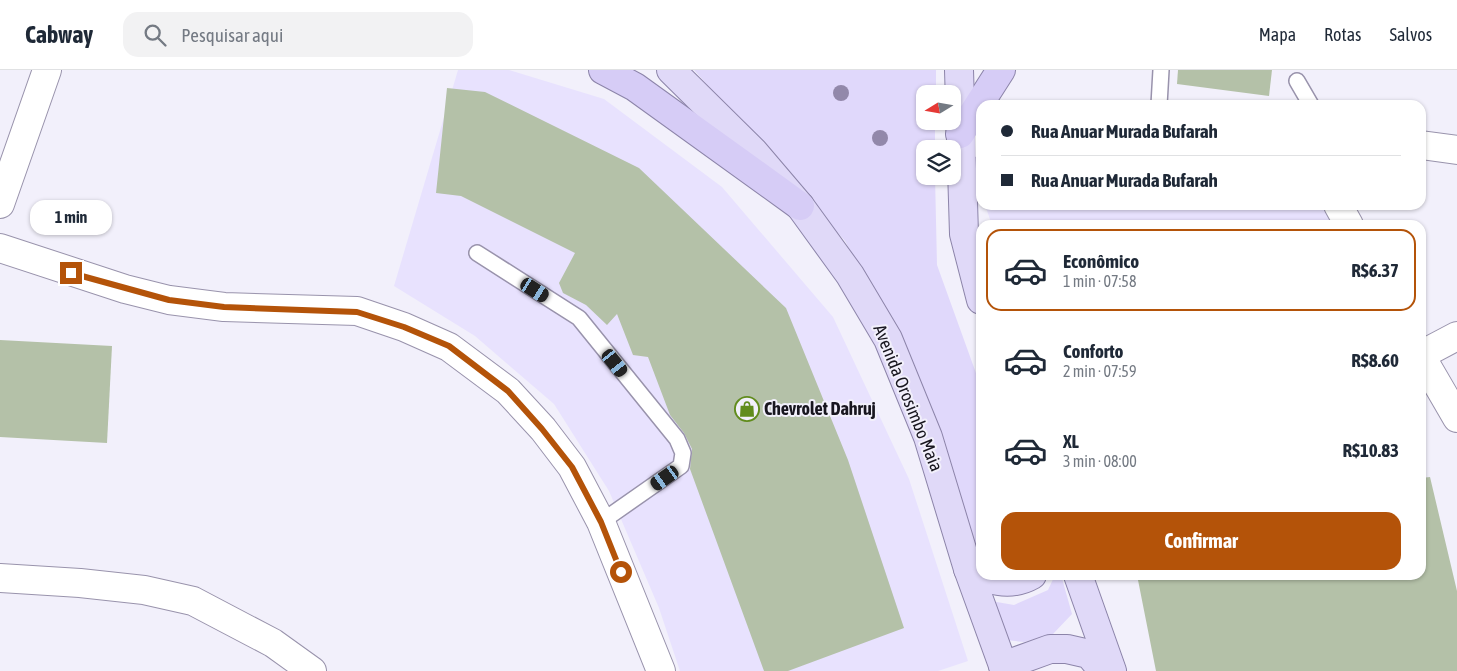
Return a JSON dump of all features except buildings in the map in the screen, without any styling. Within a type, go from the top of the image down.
[{"type":"highway","points":[[603,70],[643,92],[800,206]]},
{"type":"highway","points":[[986,100],[1001,70]]},
{"type":"highway","points":[[967,140],[976,121]]},
{"type":"main road","name":"Avenida Orosimbo Maia","points":[[671,70],[748,146],[800,206],[850,275],[888,339],[928,438],[999,669]]},
{"type":"main road","points":[[959,70],[967,140],[964,234],[976,281]]},
{"type":"main road","points":[[968,569],[976,574]]},
{"type":"main road","points":[[991,580],[1017,580]]},
{"type":"main road","points":[[1080,580],[1112,671]]},
{"type":"main road","points":[[999,669],[1050,649],[1067,649],[1089,654],[1103,671]]},
{"type":"street","points":[[0,204],[47,70]]},
{"type":"street","points":[[1426,146],[1457,150]]},
{"type":"street","points":[[0,248],[125,290],[169,300],[224,307],[357,312],[404,327],[449,346],[508,391],[542,429],[572,467],[601,522],[661,671]]},
{"type":"street","points":[[1426,352],[1457,336]]},
{"type":"street","points":[[1426,364],[1457,418]]},
{"type":"street","points":[[0,578],[135,589],[193,601],[273,643],[312,671]]},
{"type":"lane","points":[[1159,100],[1162,70]]},
{"type":"lane","points":[[1297,81],[1308,100]]},
{"type":"lane","points":[[476,253],[579,318],[677,439],[682,454],[681,466],[601,522]]},
{"type":"shaded area","points":[[458,70],[509,70],[604,99],[722,187],[833,317],[909,479],[968,661],[938,671],[680,671],[659,608],[609,491],[554,404],[475,336],[394,286]]},
{"type":"shaded area","points":[[694,70],[936,70],[936,85],[916,85],[916,130],[935,130],[935,140],[916,140],[916,185],[935,185],[937,265],[976,373],[976,548],[912,365],[845,241]]},
{"type":"shaded area","points":[[987,210],[1327,210],[1332,220],[990,220]]},
{"type":"shaded area","points":[[1053,580],[1062,580],[1072,614],[1053,634],[1024,642],[1005,640],[991,601],[1014,605],[1048,590]]},
{"type":"place","name":"Chevrolet Dahruj","points":[[747,409]]},
{"type":"route","points":[[71,273],[125,290],[169,300],[224,307],[357,312],[404,327],[449,346],[508,391],[542,429],[572,467],[601,522],[621,572]]}]
